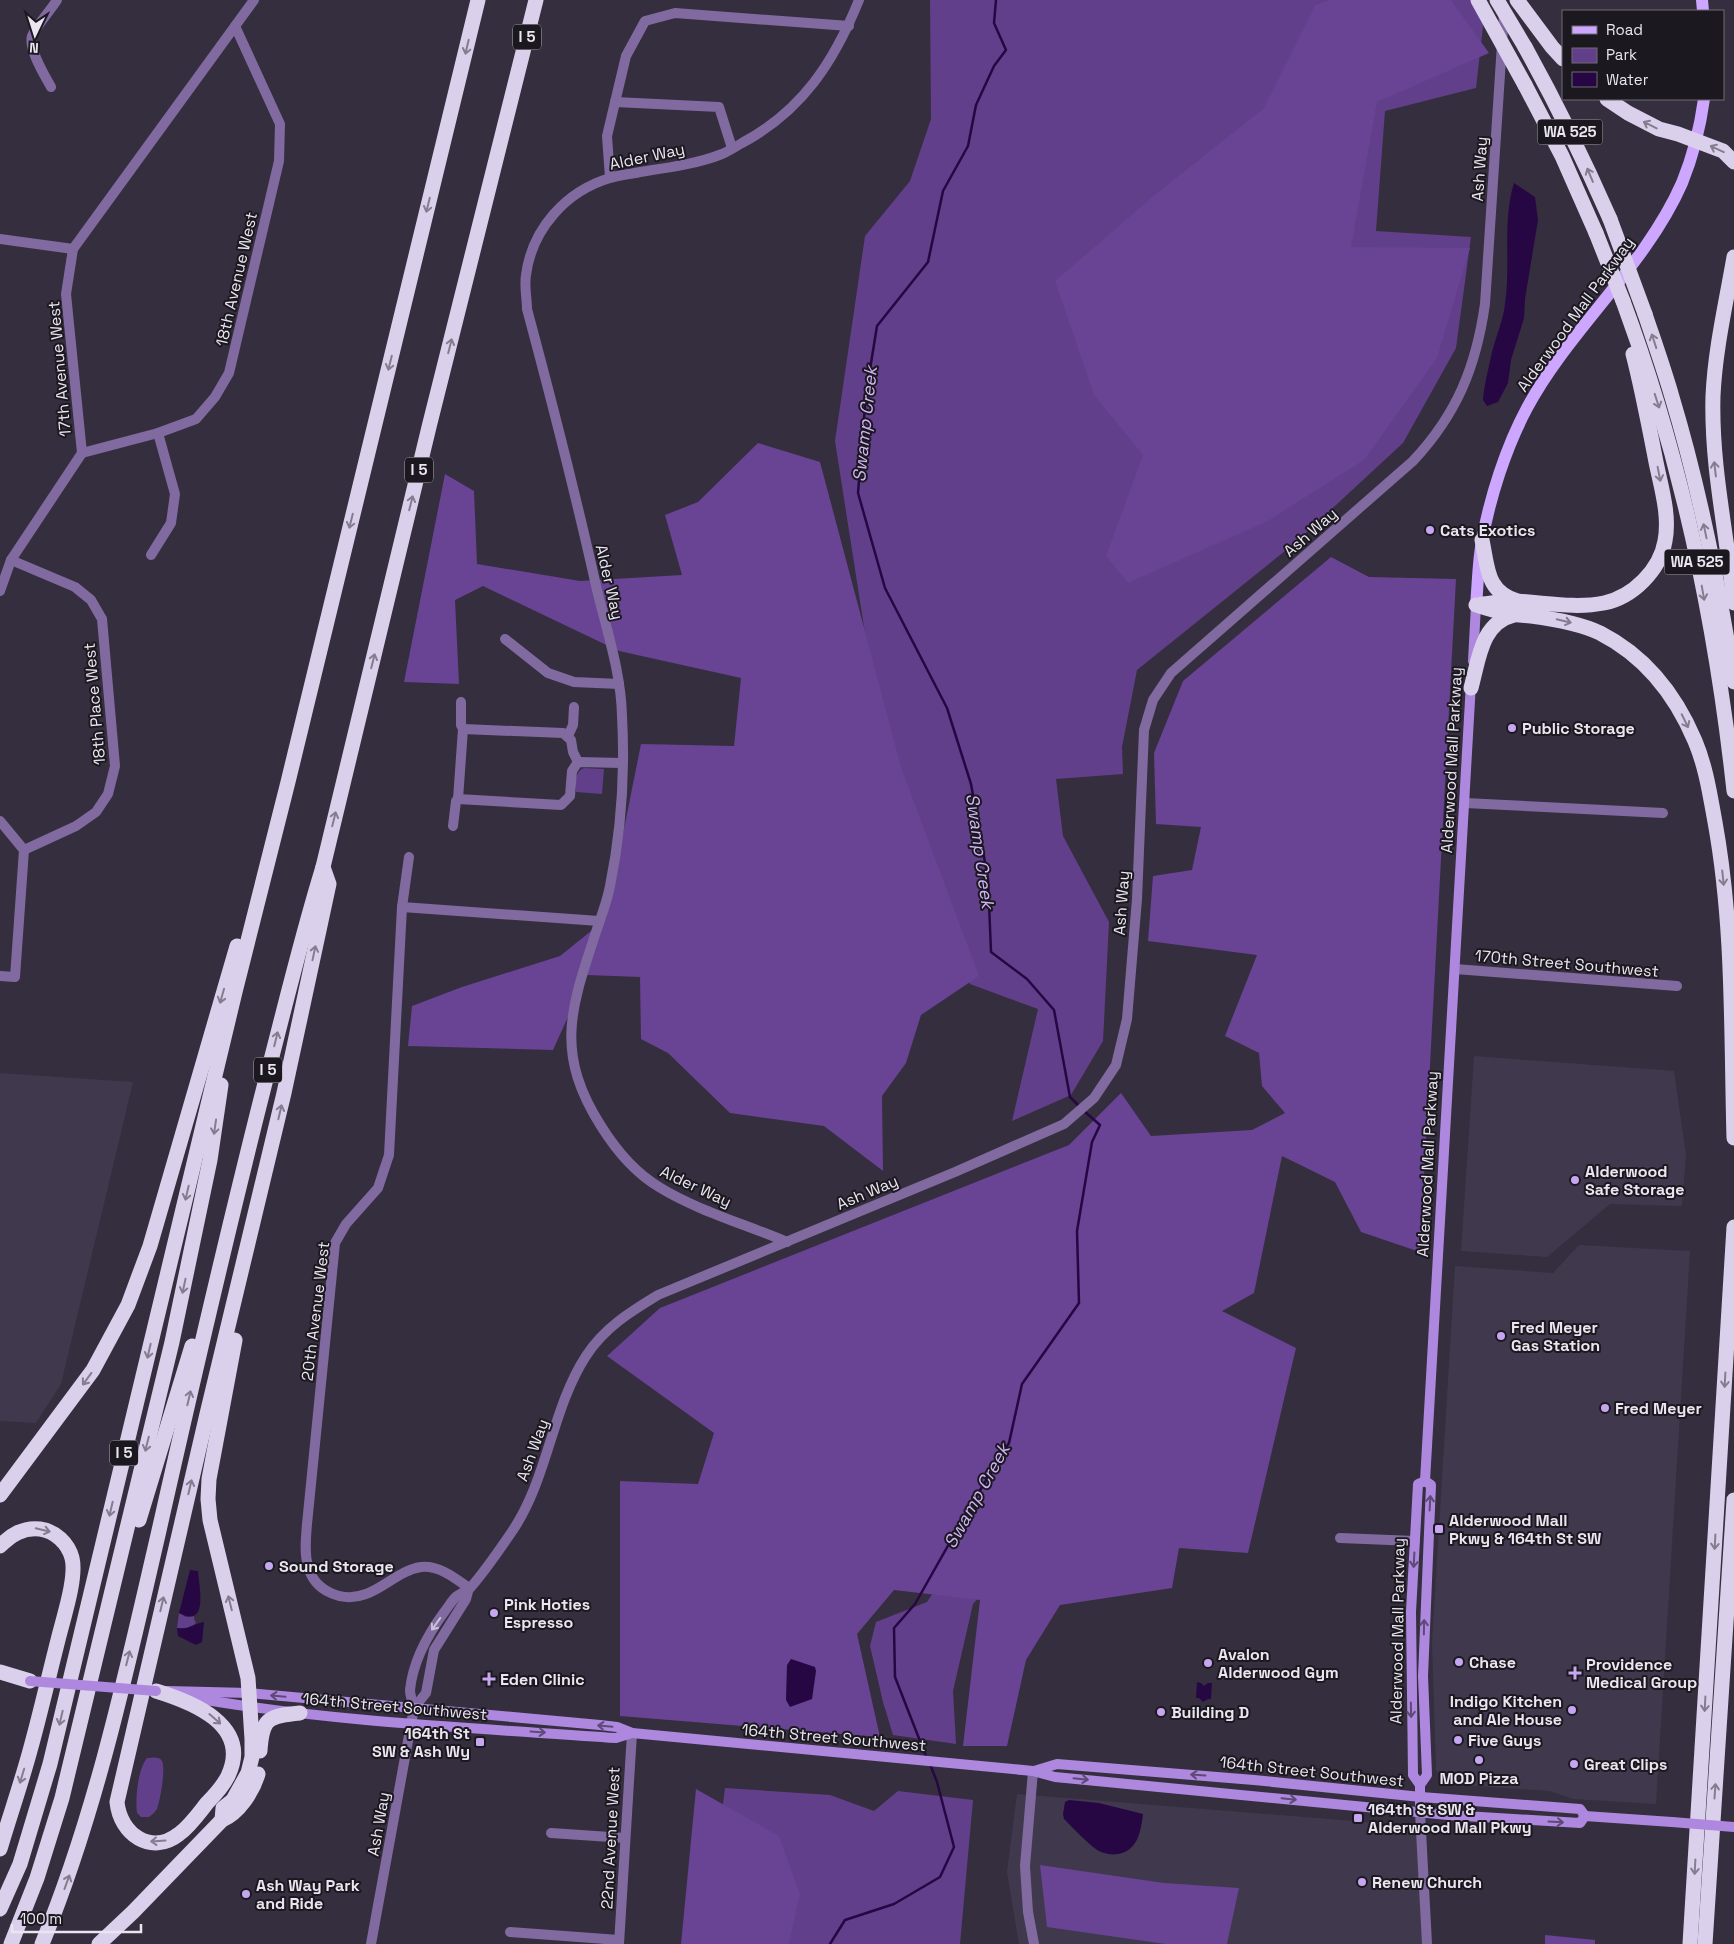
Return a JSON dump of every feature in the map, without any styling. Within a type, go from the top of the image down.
[{"type":"highway","name":"I 5","points":[[0,1909],[20,1864],[50,1764],[235,992],[288,782],[478,0]]},
{"type":"highway","name":"I 5","points":[[42,1944],[73,1865],[97,1784],[138,1621],[230,1222],[307,917],[323,867],[429,427],[519,75],[536,0]]},
{"type":"highway","points":[[519,75],[543,0]]},
{"type":"highway","name":"WA 525","points":[[1478,0],[1562,156],[1596,233],[1624,300],[1633,339],[1663,419],[1700,577],[1718,674],[1734,791]]},
{"type":"highway","name":"WA 525","points":[[1498,0],[1572,135],[1610,219],[1645,314],[1672,397],[1692,472],[1718,593],[1734,682]]},
{"type":"highway","points":[[1517,0],[1538,30],[1562,58]]},
{"type":"highway","points":[[1608,100],[1628,113],[1659,129],[1696,140],[1723,151],[1734,162]]},
{"type":"highway","points":[[1734,257],[1716,363],[1713,395],[1713,428],[1715,466],[1734,604]]},
{"type":"highway","points":[[1476,605],[1506,614],[1518,608],[1578,606],[1605,602],[1622,596],[1636,587],[1651,572],[1660,556],[1665,541],[1666,526],[1664,504],[1633,339]]},
{"type":"highway","points":[[1482,540],[1490,578],[1496,589],[1518,608],[1600,633],[1626,649],[1647,666],[1665,687],[1683,715],[1696,743],[1708,786],[1719,846],[1730,941],[1733,1013],[1734,1138]]},
{"type":"highway","points":[[1471,688],[1490,629],[1499,620],[1518,608]]},
{"type":"highway","points":[[0,1495],[93,1370],[116,1332],[137,1284],[150,1246],[229,970],[288,782]]},
{"type":"highway","points":[[156,1691],[192,1704],[212,1715],[226,1731],[232,1748],[233,1758],[228,1776],[223,1785],[184,1830],[172,1839],[154,1842],[139,1838],[125,1827],[118,1814],[117,1802],[202,1432],[269,1159],[329,884],[323,867]]},
{"type":"highway","points":[[11,1944],[37,1878],[62,1798],[172,1342],[210,1160],[235,992]]},
{"type":"highway","points":[[222,1820],[223,1808],[233,1800],[243,1784],[252,1758],[248,1678],[210,1520],[208,1492],[269,1159]]},
{"type":"highway","points":[[17,1944],[50,1864],[142,1508],[230,1222]]},
{"type":"highway","points":[[1690,1944],[1734,1226]]},
{"type":"highway","points":[[1705,1944],[1734,1500]]},
{"type":"highway","points":[[0,1546],[19,1531],[35,1528],[44,1530],[53,1533],[65,1543],[73,1566],[67,1601],[31,1749],[0,1848]]},
{"type":"highway","points":[[0,1672],[30,1681]]},
{"type":"highway","points":[[99,1944],[133,1912],[222,1820],[229,1818],[246,1798],[258,1776],[260,1736],[267,1723],[281,1715],[300,1713]]},
{"type":"main road","name":"Alderwood Mall Parkway","points":[[1425,1481],[1476,605],[1482,540],[1496,485],[1508,449],[1526,409],[1543,381],[1634,261],[1660,223],[1682,183],[1696,140],[1704,100]]},
{"type":"main road","name":"Alderwood Mall Parkway","points":[[1420,1812],[1420,1784],[1412,1775],[1410,1676],[1418,1484],[1425,1481]]},
{"type":"main road","name":"Alderwood Mall Parkway","points":[[1420,1784],[1427,1775],[1423,1676],[1431,1485],[1425,1481]]},
{"type":"main road","name":"164th Street Southwest","points":[[0,1678],[249,1700],[414,1708],[617,1727],[632,1733],[1033,1771],[1055,1777],[1420,1812],[1580,1823],[1585,1816]]},
{"type":"main road","name":"164th Street Southwest","points":[[156,1691],[249,1700],[300,1713],[616,1738],[632,1733]]},
{"type":"main road","name":"164th Street Southwest","points":[[1033,1771],[1058,1764],[1254,1780],[1421,1797],[1580,1809],[1585,1816]]},
{"type":"main road","name":"164th Street Southwest","points":[[1585,1816],[1734,1828]]},
{"type":"street","points":[[51,87],[40,66],[33,47],[32,36],[57,0]]},
{"type":"street","name":"17th Avenue West","points":[[0,591],[11,560],[82,453],[66,294],[72,250],[254,0]]},
{"type":"street","name":"Alder Way","points":[[787,1242],[698,1206],[660,1188],[629,1164],[610,1141],[592,1112],[578,1082],[571,1051],[571,1016],[577,989],[610,888],[619,828],[622,711],[618,684],[564,450],[527,309],[526,275],[536,240],[552,214],[573,195],[610,178],[670,168],[722,154],[759,134],[797,103],[825,69],[849,26],[859,0]]},
{"type":"street","name":"Ash Way","points":[[371,1944],[414,1708],[410,1691],[417,1658],[439,1619],[456,1597],[469,1588],[511,1534],[523,1514],[540,1475],[571,1383],[587,1354],[600,1337],[623,1316],[658,1295],[1064,1124],[1094,1098],[1116,1065],[1127,1019],[1137,899],[1144,730],[1153,700],[1171,673],[1413,461],[1451,413],[1469,375],[1481,330],[1485,304],[1505,0]]},
{"type":"street","points":[[610,178],[607,136],[626,56],[645,21],[675,13],[849,26]]},
{"type":"street","name":"18th Avenue West","points":[[82,453],[158,434],[196,419],[215,397],[229,373],[279,161],[280,124],[235,26]]},
{"type":"street","points":[[615,102],[719,107],[732,148]]},
{"type":"street","points":[[0,239],[72,250]]},
{"type":"street","points":[[152,555],[171,523],[175,494],[158,434]]},
{"type":"street","name":"18th Place West","points":[[11,560],[75,587],[91,600],[102,619],[115,766],[108,794],[96,812],[76,826],[24,850]]},
{"type":"street","points":[[505,639],[548,674],[574,682],[618,684]]},
{"type":"street","points":[[453,826],[456,801],[458,799],[463,729],[461,725],[461,702]]},
{"type":"street","points":[[568,736],[573,725],[574,707]]},
{"type":"street","points":[[463,729],[563,733],[571,740],[573,752],[578,762]]},
{"type":"street","points":[[578,762],[622,763]]},
{"type":"street","points":[[458,799],[561,805],[570,796],[572,771],[578,762]]},
{"type":"street","points":[[1465,803],[1664,813]]},
{"type":"street","points":[[0,821],[24,850],[16,977],[0,976]]},
{"type":"street","name":"20th Avenue West","points":[[409,857],[402,907],[389,1156],[378,1188],[346,1224],[335,1243],[307,1524],[307,1564],[310,1575],[319,1584],[330,1594],[341,1597],[353,1598],[367,1594],[395,1577],[420,1567],[436,1568],[469,1588]]},
{"type":"street","points":[[402,907],[599,921]]},
{"type":"street","name":"170th Street Southwest","points":[[1455,969],[1677,986]]},
{"type":"street","points":[[1340,1538],[1415,1541]]},
{"type":"street","name":"Ash Way","points":[[414,1708],[426,1693],[434,1650],[466,1599],[469,1588]]},
{"type":"street","name":"22nd Avenue West","points":[[619,1942],[632,1733]]},
{"type":"street","points":[[1033,1771],[1025,1866],[1028,1912],[1034,1944]]},
{"type":"street","points":[[1420,1812],[1427,1944]]},
{"type":"street","points":[[551,1833],[625,1838]]},
{"type":"street","points":[[510,1932],[619,1942]]},
{"type":"shaded area","points":[[1330,0],[1451,0],[1489,53],[1377,102],[1351,247],[1470,248],[1437,358],[1364,460],[1266,522],[1128,583],[1106,556],[1143,455],[1094,395],[1055,281],[1157,193],[1263,109],[1315,5]]},
{"type":"shaded area","points":[[758,443],[820,462],[901,767],[979,976],[921,1015],[906,1063],[882,1096],[883,1171],[824,1126],[730,1113],[668,1053],[641,1039],[640,977],[587,975],[553,1050],[408,1046],[412,1006],[462,987],[560,956],[606,919],[641,744],[734,746],[741,678],[619,651],[483,586],[455,600],[459,684],[404,682],[445,474],[474,491],[477,564],[580,581],[682,575],[665,515],[698,502]]},
{"type":"shaded area","points":[[1331,557],[1369,577],[1456,579],[1420,1252],[1361,1232],[1335,1182],[1282,1156],[1254,1293],[1222,1311],[1296,1348],[1248,1553],[1179,1548],[1172,1588],[1060,1605],[1026,1660],[1007,1746],[963,1746],[980,1600],[894,1590],[857,1634],[880,1737],[620,1716],[620,1481],[698,1484],[714,1433],[607,1356],[660,1308],[1069,1145],[1121,1093],[1151,1136],[1252,1130],[1285,1113],[1262,1086],[1259,1053],[1225,1036],[1257,955],[1148,941],[1153,876],[1192,870],[1201,827],[1156,824],[1154,753],[1183,681]]},
{"type":"shaded area","name":"Alderwood Safe Storage","points":[[1474,1056],[1674,1071],[1686,1155],[1682,1206],[1610,1204],[1547,1257],[1461,1251]]},
{"type":"shaded area","points":[[0,1073],[133,1082],[61,1384],[36,1423],[0,1421]]},
{"type":"shaded area","points":[[1579,1245],[1690,1251],[1656,1804],[1573,1799],[1550,1791],[1446,1784],[1436,1770],[1432,1642],[1455,1266],[1553,1273]]},
{"type":"shaded area","points":[[696,1789],[779,1836],[800,1894],[789,1944],[681,1944]]},
{"type":"shaded area","points":[[1017,1794],[1404,1825],[1415,1830],[1422,1848],[1427,1944],[1019,1944],[1007,1872]]},
{"type":"shaded area","points":[[1040,1865],[1164,1883],[1239,1888],[1227,1944],[1165,1944],[1047,1927]]},
{"type":"shaded area","points":[[1545,1935],[1595,1940],[1595,1944],[1545,1944]]},
{"type":"green space","name":"Swamp Creek","points":[[930,0],[1486,0],[1476,88],[1385,111],[1376,231],[1471,237],[1456,348],[1403,443],[1295,543],[1137,670],[1122,747],[1123,774],[1056,779],[1063,836],[1109,922],[1103,1041],[1071,1095],[1012,1121],[1038,1009],[970,984],[912,872],[874,691],[835,441],[865,236],[910,181],[931,119]]},
{"type":"green space","points":[[584,768],[604,769],[602,794],[576,792],[577,775]]},
{"type":"green space","points":[[949,1569],[1004,1569],[973,1604],[953,1691],[956,1744],[893,1735],[870,1646],[876,1622],[927,1602]]},
{"type":"green space","points":[[179,1613],[186,1617],[194,1616],[196,1623],[190,1628],[177,1628]]},
{"type":"green space","points":[[147,1758],[161,1759],[163,1777],[157,1809],[149,1817],[141,1817],[137,1813],[136,1800],[139,1776]]},
{"type":"green space","points":[[725,1788],[830,1795],[874,1811],[898,1791],[973,1800],[960,1944],[705,1944]]},
{"type":"water","points":[[1514,183],[1535,197],[1538,220],[1525,299],[1524,318],[1511,360],[1508,383],[1498,402],[1487,406],[1483,400],[1485,382],[1501,322],[1507,289],[1507,228],[1510,198]]},
{"type":"water","points":[[190,1570],[198,1571],[200,1604],[195,1615],[188,1616],[179,1613]]},
{"type":"water","points":[[204,1622],[202,1642],[196,1645],[178,1636],[177,1628],[187,1628]]},
{"type":"water","points":[[791,1659],[815,1667],[816,1671],[812,1699],[790,1707],[786,1700],[787,1665]]},
{"type":"water","points":[[1197,1682],[1204,1686],[1212,1683],[1211,1699],[1203,1702],[1196,1698]]},
{"type":"water","points":[[1069,1800],[1099,1803],[1143,1814],[1141,1827],[1134,1844],[1125,1852],[1116,1854],[1108,1854],[1095,1849],[1064,1819],[1065,1802]]},
{"type":"waterway","name":"Swamp Creek","points":[[996,0],[994,23],[1006,50],[994,66],[976,105],[968,146],[943,191],[928,262],[877,326],[866,394],[858,493],[885,588],[947,708],[971,784],[988,879],[991,952],[1027,979],[1054,1010],[1070,1097],[1080,1107]]},
{"type":"waterway","name":"Swamp Creek","points":[[927,1759],[895,1677],[894,1628],[915,1604],[971,1505],[1009,1443],[1022,1384],[1079,1303],[1077,1231],[1092,1142],[1100,1125],[1084,1111]]},
{"type":"waterway","name":"Swamp Creek","points":[[830,1944],[845,1920],[894,1904],[940,1877],[954,1847],[937,1782],[930,1764]]},
{"type":"place","name":"Cats Exotics","points":[[1430,530]]},
{"type":"place","name":"Public Storage","points":[[1512,728]]},
{"type":"place","name":"Alderwood Safe Storage","points":[[1575,1180]]},
{"type":"place","name":"Fred Meyer Gas Station","points":[[1501,1336]]},
{"type":"place","name":"Fred Meyer","points":[[1605,1408]]},
{"type":"place","name":"Alderwood Mall Pkwy & 164th St SW","points":[[1439,1529]]},
{"type":"place","name":"Sound Storage","points":[[269,1566]]},
{"type":"place","name":"Pink Hoties Espresso","points":[[494,1613]]},
{"type":"place","name":"Chase","points":[[1459,1662]]},
{"type":"place","name":"Avalon Alderwood Gym","points":[[1208,1663]]},
{"type":"place","name":"Providence Medical Group","points":[[1575,1673]]},
{"type":"place","name":"Eden Clinic","points":[[489,1679]]},
{"type":"place","name":"Indigo Kitchen and Ale House","points":[[1572,1710]]},
{"type":"place","name":"Building D","points":[[1161,1712]]},
{"type":"place","name":"Five Guys","points":[[1458,1740]]},
{"type":"place","name":"164th St SW & Ash Wy","points":[[480,1742]]},
{"type":"place","name":"MOD Pizza","points":[[1479,1760]]},
{"type":"place","name":"Great Clips","points":[[1574,1764]]},
{"type":"place","name":"164th St SW & Alderwood Mall Pkwy","points":[[1358,1818]]},
{"type":"place","name":"Renew Church","points":[[1362,1882]]},
{"type":"place","name":"Ash Way Park and Ride","points":[[246,1894]]}]
